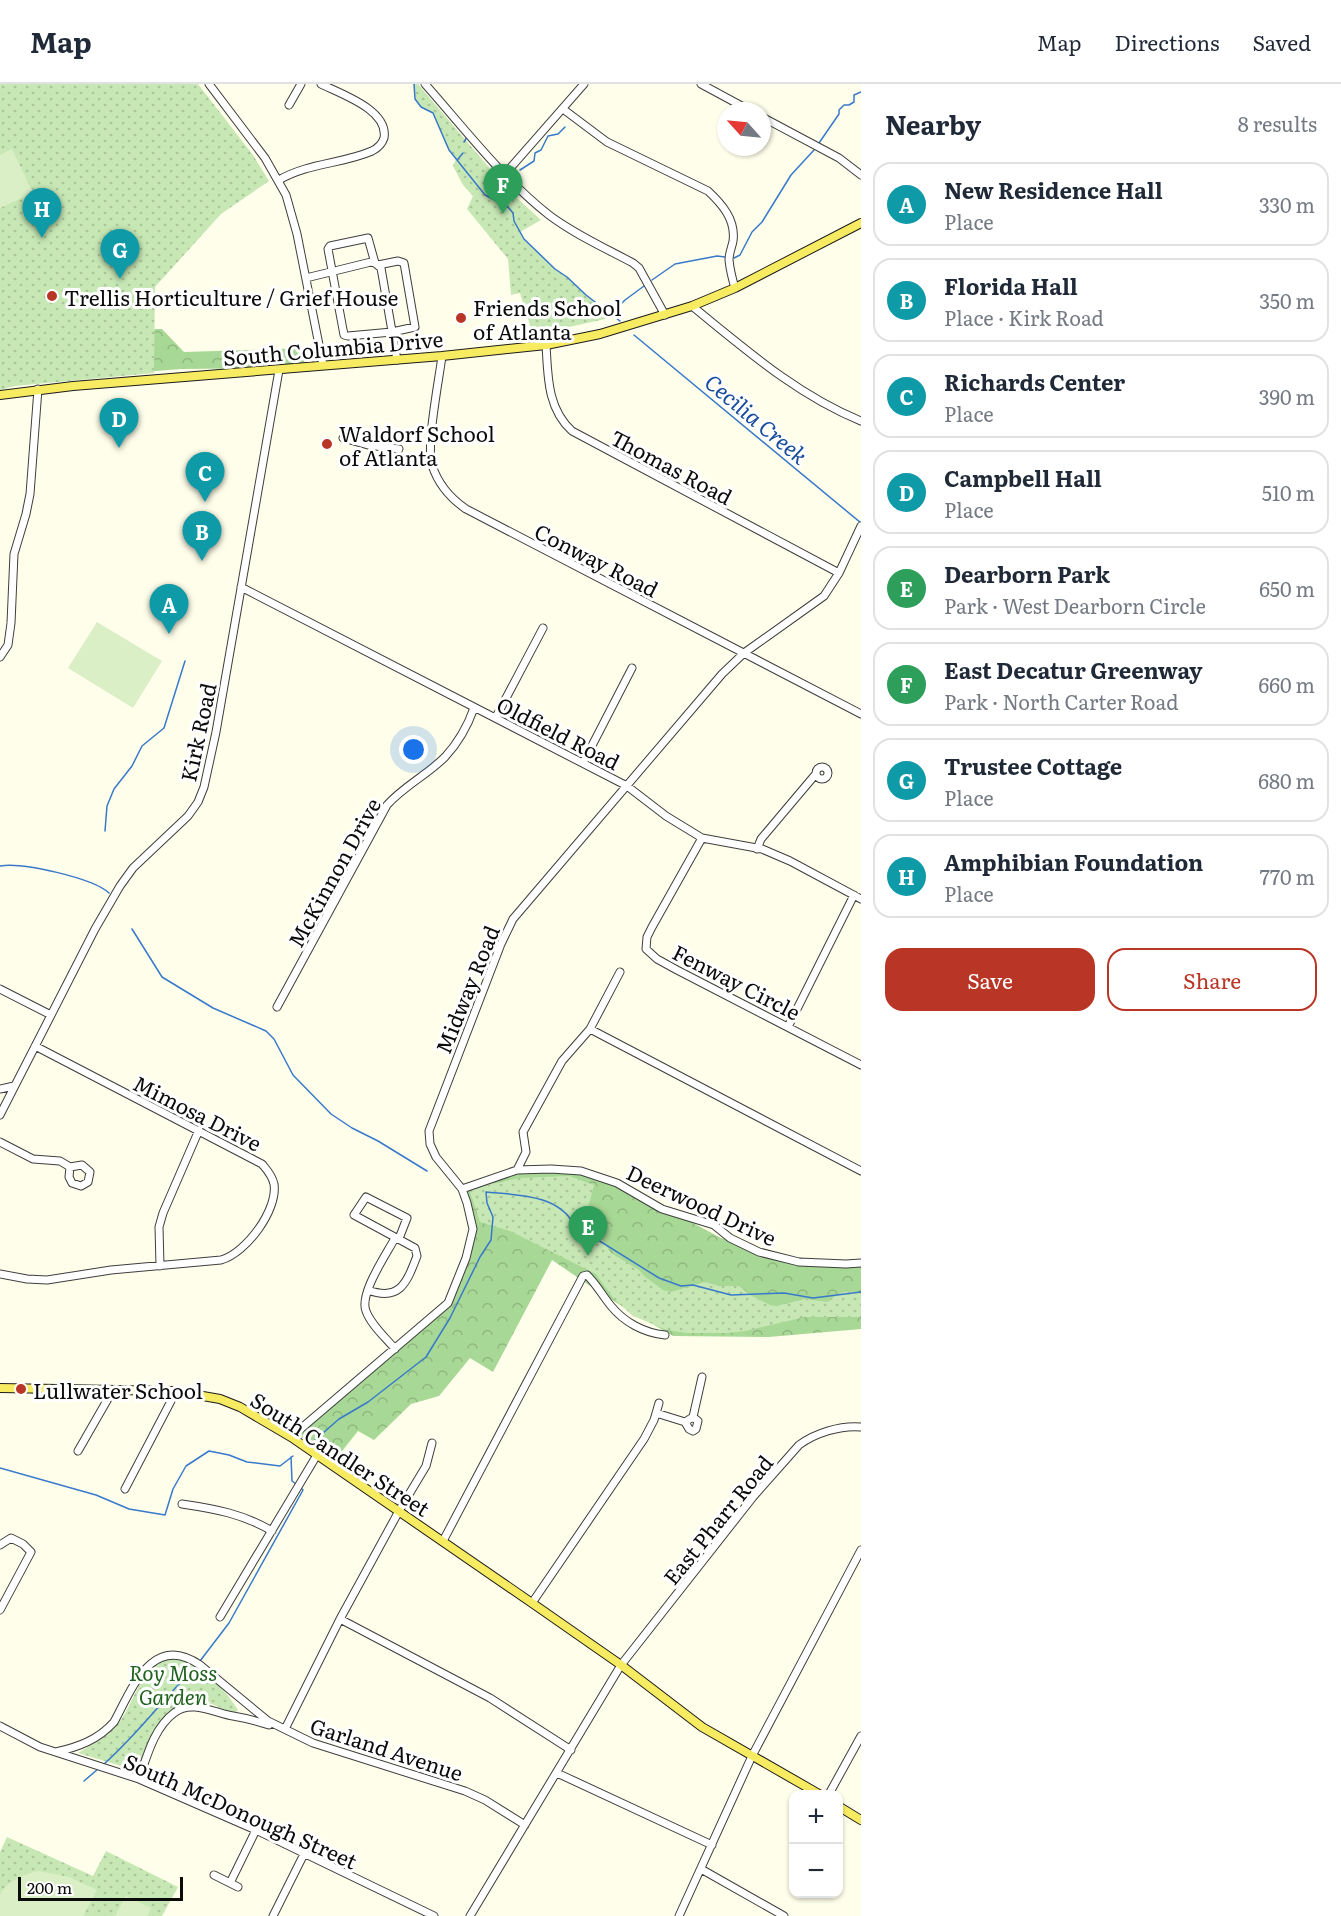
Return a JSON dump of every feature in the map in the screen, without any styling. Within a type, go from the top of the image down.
[{"type":"main road","name":"South Columbia Drive","points":[[0,395],[38,389],[397,360],[546,345],[600,334],[692,306],[735,288],[861,222]]},
{"type":"main road","name":"South Candler Street","points":[[0,1388],[174,1391],[220,1399],[240,1407],[291,1437],[443,1541],[621,1665],[702,1727],[812,1790]]},
{"type":"main road","points":[[843,1809],[861,1820]]},
{"type":"street","points":[[209,84],[279,180],[293,215],[323,365]]},
{"type":"street","points":[[289,105],[301,84]]},
{"type":"street","points":[[279,180],[306,168],[373,150],[382,143],[385,131],[378,116],[321,84]]},
{"type":"street","points":[[425,84],[505,174],[547,213],[567,227],[633,262],[644,274],[665,315]]},
{"type":"street","points":[[505,174],[584,84]]},
{"type":"street","points":[[701,84],[734,102]]},
{"type":"street","points":[[563,109],[607,142],[708,191],[720,202],[730,219],[733,238],[729,257],[730,273],[735,288]]},
{"type":"street","points":[[771,122],[839,158],[861,175]]},
{"type":"street","points":[[306,278],[332,271],[371,262],[377,264],[398,261],[404,263],[415,327],[392,333],[348,336],[344,335],[332,271],[328,249],[330,246],[366,238],[370,240],[377,264],[381,268],[392,333],[397,360]]},
{"type":"street","points":[[692,306],[802,391],[861,421]]},
{"type":"street","name":"Thomas Road","points":[[546,345],[551,398],[563,423],[572,431],[839,573]]},
{"type":"street","name":"Conway Road","points":[[442,356],[430,448],[432,464],[443,488],[452,499],[466,509],[861,714]]},
{"type":"street","name":"Kirk Road","points":[[0,1112],[95,929],[125,879],[142,859],[188,816],[198,802],[204,787],[216,732],[279,370]]},
{"type":"street","points":[[0,657],[8,645],[14,554],[30,494],[38,389]]},
{"type":"street","points":[[343,438],[368,445],[399,449]]},
{"type":"street","name":"Midway Road","points":[[291,1437],[448,1303],[466,1258],[473,1229],[462,1189],[436,1157],[430,1144],[429,1131],[501,944],[513,919],[722,674],[744,654],[824,596],[839,573],[861,526]]},
{"type":"street","name":"Oldfield Road","points":[[241,587],[627,786],[666,816],[702,838],[757,849],[790,861],[857,897]]},
{"type":"street","points":[[496,717],[543,628]]},
{"type":"street","points":[[583,763],[632,668]]},
{"type":"street","name":"McKinnon Drive","points":[[277,1007],[387,805],[446,756],[474,708]]},
{"type":"street","points":[[757,849],[761,839],[815,775]]},
{"type":"street","name":"Fenway Circle","points":[[702,838],[652,927],[646,948],[657,959],[861,1065]]},
{"type":"street","points":[[788,1027],[857,897]]},
{"type":"street","points":[[517,1170],[526,1152],[523,1132],[562,1061],[590,1029],[620,972]]},
{"type":"street","points":[[0,989],[51,1015]]},
{"type":"street","points":[[590,1029],[861,1171]]},
{"type":"street","name":"Mimosa Drive","points":[[0,1274],[47,1280],[111,1270],[212,1262],[230,1258],[242,1250],[255,1236],[274,1192],[274,1183],[270,1173],[262,1164],[35,1047]]},
{"type":"street","points":[[0,1089],[14,1086]]},
{"type":"street","points":[[160,1266],[159,1227],[163,1213],[199,1130]]},
{"type":"street","points":[[0,1142],[36,1160],[60,1161],[70,1167]]},
{"type":"street","name":"Deerwood Drive","points":[[462,1189],[517,1170],[569,1169],[604,1177],[662,1209],[714,1225],[730,1238],[759,1252],[788,1260],[861,1263]]},
{"type":"street","points":[[368,1290],[381,1294],[392,1294],[400,1288],[409,1276],[417,1251],[415,1248],[395,1238],[354,1215],[366,1197],[407,1218],[400,1236],[395,1238],[368,1290],[364,1299],[367,1314],[395,1349]]},
{"type":"street","points":[[443,1541],[583,1276],[587,1275],[598,1285],[615,1311],[635,1326],[653,1334],[665,1335]]},
{"type":"street","points":[[685,1422],[693,1417],[702,1377]]},
{"type":"street","points":[[78,1451],[113,1390]]},
{"type":"street","points":[[125,1489],[174,1391]]},
{"type":"street","points":[[532,1603],[644,1439],[660,1403]]},
{"type":"street","points":[[656,1413],[685,1422],[693,1431],[698,1421],[693,1417]]},
{"type":"street","name":"East Pharr Road","points":[[470,1916],[621,1665],[740,1512],[807,1439],[841,1428],[861,1427]]},
{"type":"street","points":[[139,1779],[150,1746],[174,1712],[184,1708],[195,1707],[219,1711],[230,1716],[243,1717],[285,1729],[340,1619],[426,1466],[432,1443]]},
{"type":"street","points":[[220,1617],[317,1455]]},
{"type":"street","points":[[182,1504],[242,1516],[272,1531]]},
{"type":"street","points":[[0,1545],[11,1539],[22,1544],[31,1552],[0,1610]]},
{"type":"street","points":[[679,1916],[753,1756],[861,1550]]},
{"type":"street","points":[[340,1619],[490,1698],[571,1750]]},
{"type":"street","name":"Garland Avenue","points":[[56,1752],[83,1745],[107,1730],[146,1667],[151,1662],[170,1655],[192,1660],[251,1709],[313,1743],[465,1791],[485,1800],[525,1825]]},
{"type":"street","name":"South McDonough Street","points":[[0,1726],[40,1747],[139,1779],[256,1830],[434,1916]]},
{"type":"street","points":[[831,1790],[861,1736]]},
{"type":"street","points":[[78,1760],[83,1745]]},
{"type":"street","points":[[556,1773],[712,1845]]},
{"type":"street","points":[[230,1883],[256,1830]]},
{"type":"street","points":[[274,1916],[304,1854]]},
{"type":"street","points":[[700,1869],[784,1916]]},
{"type":"street","points":[[214,1875],[238,1887]]},
{"type":"green space","points":[[0,84],[198,84],[253,155],[269,181],[221,214],[155,287],[154,373],[15,386],[0,390]]},
{"type":"green space","points":[[414,84],[418,84],[508,190],[541,220],[520,232],[524,239],[555,269],[614,317],[533,335],[520,293],[511,295],[508,259],[467,209],[473,196],[463,185],[453,166],[456,159],[446,145],[433,113],[421,107],[415,99]]},
{"type":"green space","points":[[12,149],[33,193],[0,208],[0,155]]},
{"type":"green space","points":[[155,329],[162,329],[184,352],[312,348],[313,358],[301,363],[274,368],[181,369],[106,375]]},
{"type":"green space","points":[[97,622],[162,661],[133,708],[68,668]]},
{"type":"green space","points":[[552,1167],[603,1175],[721,1238],[797,1262],[861,1263],[861,1329],[769,1337],[673,1336],[605,1296],[552,1260],[493,1372],[470,1358],[439,1396],[411,1404],[374,1440],[358,1431],[335,1460],[296,1434],[352,1379],[404,1339],[447,1300],[465,1264],[473,1227],[464,1187],[490,1185],[503,1177]]},
{"type":"green space","points":[[569,1176],[594,1185],[586,1215],[611,1253],[639,1270],[663,1290],[671,1292],[705,1282],[719,1286],[739,1286],[750,1295],[776,1306],[805,1299],[828,1302],[839,1294],[856,1292],[861,1293],[861,1317],[805,1317],[727,1333],[687,1333],[667,1330],[633,1316],[614,1299],[596,1274],[510,1231],[480,1222],[469,1189],[519,1178]]},
{"type":"green space","name":"Roy Moss Garden","points":[[175,1658],[203,1671],[226,1693],[238,1710],[235,1713],[199,1701],[184,1705],[171,1715],[154,1734],[138,1771],[78,1753],[103,1738],[116,1726],[139,1685],[153,1667]]},
{"type":"green space","points":[[7,1837],[93,1876],[106,1851],[178,1887],[162,1916],[0,1916],[0,1852]]},
{"type":"green space","points":[[38,1871],[69,1877],[97,1890],[83,1916],[0,1916],[0,1895],[3,1890],[16,1879]]},
{"type":"green space","points":[[126,1896],[151,1908],[147,1916],[115,1916]]},
{"type":"waterway","name":"Cecilia Creek","points":[[414,84],[415,99],[421,107],[433,113],[449,150],[485,195],[508,207],[524,239],[555,269],[620,321]]},
{"type":"waterway","points":[[819,143],[839,114],[839,110],[844,105],[854,102],[854,95],[861,92]]},
{"type":"waterway","points":[[520,170],[534,161],[535,153],[541,150],[548,136],[558,134],[565,127]]},
{"type":"waterway","points":[[464,142],[467,137]]},
{"type":"waterway","points":[[734,258],[740,255],[752,232],[762,222],[791,175],[814,150]]},
{"type":"waterway","points":[[458,159],[463,153]]},
{"type":"waterway","points":[[502,190],[506,195],[505,206]]},
{"type":"waterway","points":[[652,280],[675,264],[717,256],[725,257]]},
{"type":"waterway","points":[[611,314],[644,286]]},
{"type":"waterway","name":"Cecilia Creek","points":[[634,335],[861,523]]},
{"type":"waterway","points":[[105,831],[107,806],[114,789],[132,766],[142,746],[164,728],[185,661]]},
{"type":"waterway","points":[[0,866],[24,866],[57,872],[101,887],[109,893]]},
{"type":"waterway","points":[[132,929],[162,977],[213,1008],[266,1031],[274,1039],[293,1075],[331,1114],[427,1171]]},
{"type":"waterway","points":[[315,1440],[339,1419],[368,1402],[426,1357],[450,1318],[480,1257],[491,1240],[493,1217],[487,1203],[486,1192],[536,1198],[558,1207],[574,1225],[659,1278],[681,1286],[693,1285],[731,1295],[784,1293],[813,1298],[861,1292]]},
{"type":"waterway","points":[[0,1468],[96,1495],[129,1509],[165,1515],[173,1489],[186,1466],[209,1451],[247,1462],[280,1466],[293,1456]]},
{"type":"waterway","points":[[291,1457],[292,1481],[296,1484]]},
{"type":"waterway","points":[[200,1661],[229,1623],[303,1490],[300,1487]]},
{"type":"waterway","points":[[104,1764],[197,1665]]},
{"type":"waterway","points":[[84,1781],[98,1769]]},
{"type":"place","name":"East Decatur Greenway","points":[[503,214]]},
{"type":"place","name":"Amphibian Foundation","points":[[42,238]]},
{"type":"place","name":"Trustee Cottage","points":[[120,279]]},
{"type":"place","name":"Trellis Horticulture / Grief House","points":[[52,296]]},
{"type":"place","name":"Friends School of Atlanta","points":[[461,318]]},
{"type":"place","name":"Waldorf School of Atlanta","points":[[327,444]]},
{"type":"place","name":"Campbell Hall","points":[[119,448]]},
{"type":"place","name":"Richards Center","points":[[205,502]]},
{"type":"place","name":"Florida Hall","points":[[202,561]]},
{"type":"place","name":"New Residence Hall","points":[[169,634]]},
{"type":"place","name":"Dearborn Park","points":[[588,1256]]},
{"type":"place","name":"Lullwater School","points":[[21,1389]]}]
